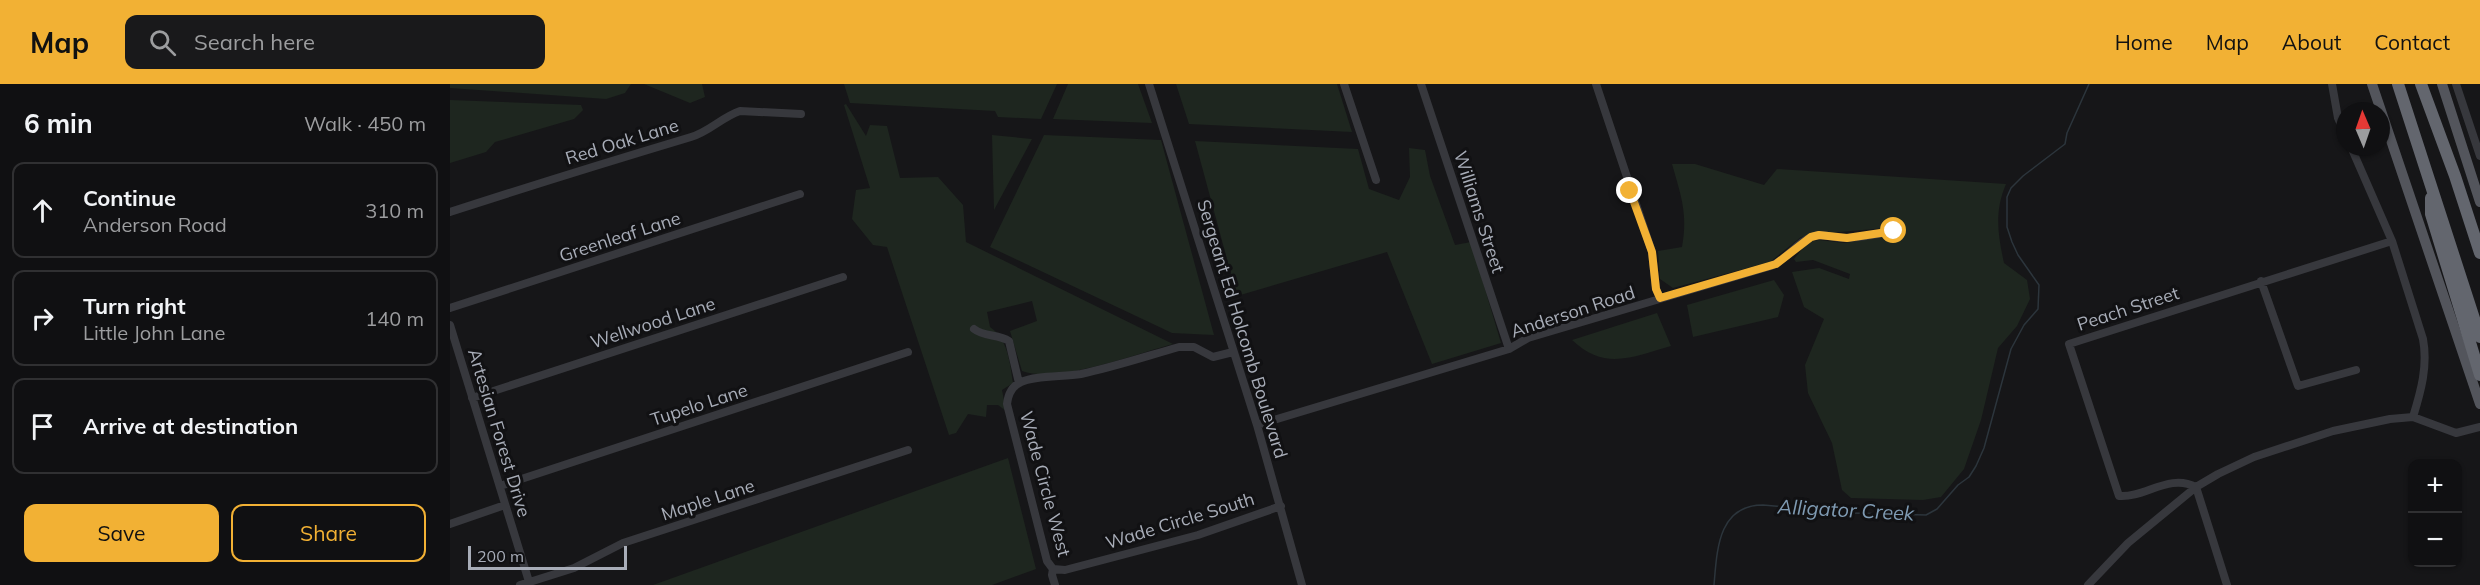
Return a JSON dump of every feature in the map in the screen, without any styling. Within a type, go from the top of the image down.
[{"type":"highway","points":[[2398,84],[2480,337]]},
{"type":"highway","points":[[2421,84],[2455,176],[2480,235]]},
{"type":"highway","points":[[2455,176],[2480,253]]},
{"type":"highway","points":[[2432,185],[2431,214],[2480,375]]},
{"type":"main road","points":[[2372,84],[2480,404]]},
{"type":"main road","points":[[2442,84],[2480,202]]},
{"type":"street","name":"Sergeant Ed Holcomb Boulevard","points":[[1149,84],[1257,425],[1302,585]]},
{"type":"street","points":[[1344,84],[1376,180]]},
{"type":"street","name":"Williams Street","points":[[1421,84],[1509,349]]},
{"type":"street","points":[[1596,84],[1652,252],[1656,289],[1660,298]]},
{"type":"street","points":[[2332,84],[2336,107]]},
{"type":"street","points":[[2456,84],[2480,154]]},
{"type":"street","name":"Red Oak Lane","points":[[450,212],[661,144],[702,134],[740,111],[801,114]]},
{"type":"street","points":[[2354,156],[2392,241],[2423,339],[2426,354],[2425,373],[2414,417]]},
{"type":"street","name":"Greenleaf Lane","points":[[450,308],[800,194]]},
{"type":"street","name":"Anderson Road","points":[[1257,425],[1509,349],[1528,338],[1776,264],[1811,237],[1819,235],[1847,238],[1894,231]]},
{"type":"street","name":"Peach Street","points":[[2196,487],[2188,483],[2176,482],[2119,496],[2069,344],[2392,241]]},
{"type":"street","name":"Wellwood Lane","points":[[472,398],[843,277]]},
{"type":"street","points":[[2261,281],[2298,386],[2356,370]]},
{"type":"street","name":"Artesian Forest Drive","points":[[450,324],[529,584]]},
{"type":"street","points":[[974,329],[982,334],[1000,336],[1009,341],[1019,383],[1027,380],[1080,374],[1179,347],[1194,347],[1213,357],[1233,352]]},
{"type":"street","name":"Tupelo Lane","points":[[500,486],[908,352]]},
{"type":"street","name":"Wade Circle West","points":[[1019,383],[1009,394],[1007,404],[1047,561],[1053,569],[1055,585]]},
{"type":"street","points":[[2088,585],[2128,543],[2196,487],[2254,457],[2297,442],[2390,419],[2414,417],[2457,433],[2480,427]]},
{"type":"street","name":"Maple Lane","points":[[520,585],[574,568],[623,543],[908,450]]},
{"type":"street","points":[[2196,487],[2227,585]]},
{"type":"street","points":[[450,524],[505,505]]},
{"type":"street","name":"Wade Circle South","points":[[1053,569],[1065,570],[1198,535],[1281,506]]},
{"type":"shaded area","points":[[450,84],[631,84],[625,93],[606,99],[450,88]]},
{"type":"shaded area","points":[[644,84],[702,84],[705,97],[690,103]]},
{"type":"shaded area","points":[[844,84],[1057,84],[1041,119],[998,117],[995,111],[850,103]]},
{"type":"shaded area","points":[[1068,84],[1138,84],[1152,123],[1053,119]]},
{"type":"shaded area","points":[[1176,84],[1337,84],[1352,132],[1189,124]]},
{"type":"shaded area","points":[[450,100],[581,105],[583,110],[574,119],[495,142],[486,152],[450,163]]},
{"type":"shaded area","points":[[846,104],[866,136],[870,125],[887,126],[900,178],[938,177],[963,205],[966,242],[1173,344],[1076,371],[1037,374],[1022,371],[1010,331],[1037,321],[1032,301],[987,312],[990,327],[1001,338],[1011,368],[1013,383],[1002,390],[1006,411],[998,405],[987,405],[986,417],[968,414],[956,433],[949,435],[887,247],[873,245],[852,219],[856,190],[870,188],[844,105]]},
{"type":"shaded area","points":[[992,135],[1032,139],[994,210]]},
{"type":"shaded area","points":[[1044,135],[1161,140],[1214,335],[1172,333],[990,247]]},
{"type":"shaded area","points":[[1195,141],[1358,149],[1369,189],[1399,200],[1410,177],[1409,148],[1425,150],[1430,176],[1455,245],[1471,242],[1501,343],[1432,364],[1387,252],[1237,296]]},
{"type":"shaded area","points":[[1672,164],[1695,164],[1764,185],[1777,169],[2006,184],[2000,204],[1998,224],[2004,263],[2027,280],[2030,299],[2017,326],[1998,348],[1981,420],[1964,469],[1941,497],[1923,500],[1851,498],[1842,490],[1832,443],[1808,393],[1805,365],[1824,319],[1804,307],[1792,272],[1819,268],[1849,279],[1850,274],[1813,260],[1796,262],[1794,259],[1808,242],[1819,240],[1844,243],[1897,235],[1897,227],[1801,237],[1770,262],[1673,288],[1660,279],[1658,251],[1682,247],[1684,235],[1681,195]]},
{"type":"shaded area","points":[[1774,280],[1784,295],[1778,317],[1693,337],[1687,305]]},
{"type":"shaded area","points":[[1657,313],[1671,346],[1619,359],[1596,356],[1572,340]]},
{"type":"shaded area","points":[[1008,458],[1036,569],[992,585],[653,585]]},
{"type":"waterway","name":"Alligator Creek","points":[[1714,585],[1719,544],[1723,532],[1729,521],[1748,507],[1763,505],[1852,513],[1926,515],[1937,509],[1958,485],[1969,477],[1984,448],[2011,349],[2024,325],[2038,309],[2039,285],[2018,255],[2007,227],[2007,197],[2011,188],[2023,176],[2065,144],[2067,133],[2089,84]]},
{"type":"route","points":[[1630,191],[1652,252],[1656,289],[1660,298],[1776,264],[1811,237],[1819,235],[1847,238],[1894,231]]}]
